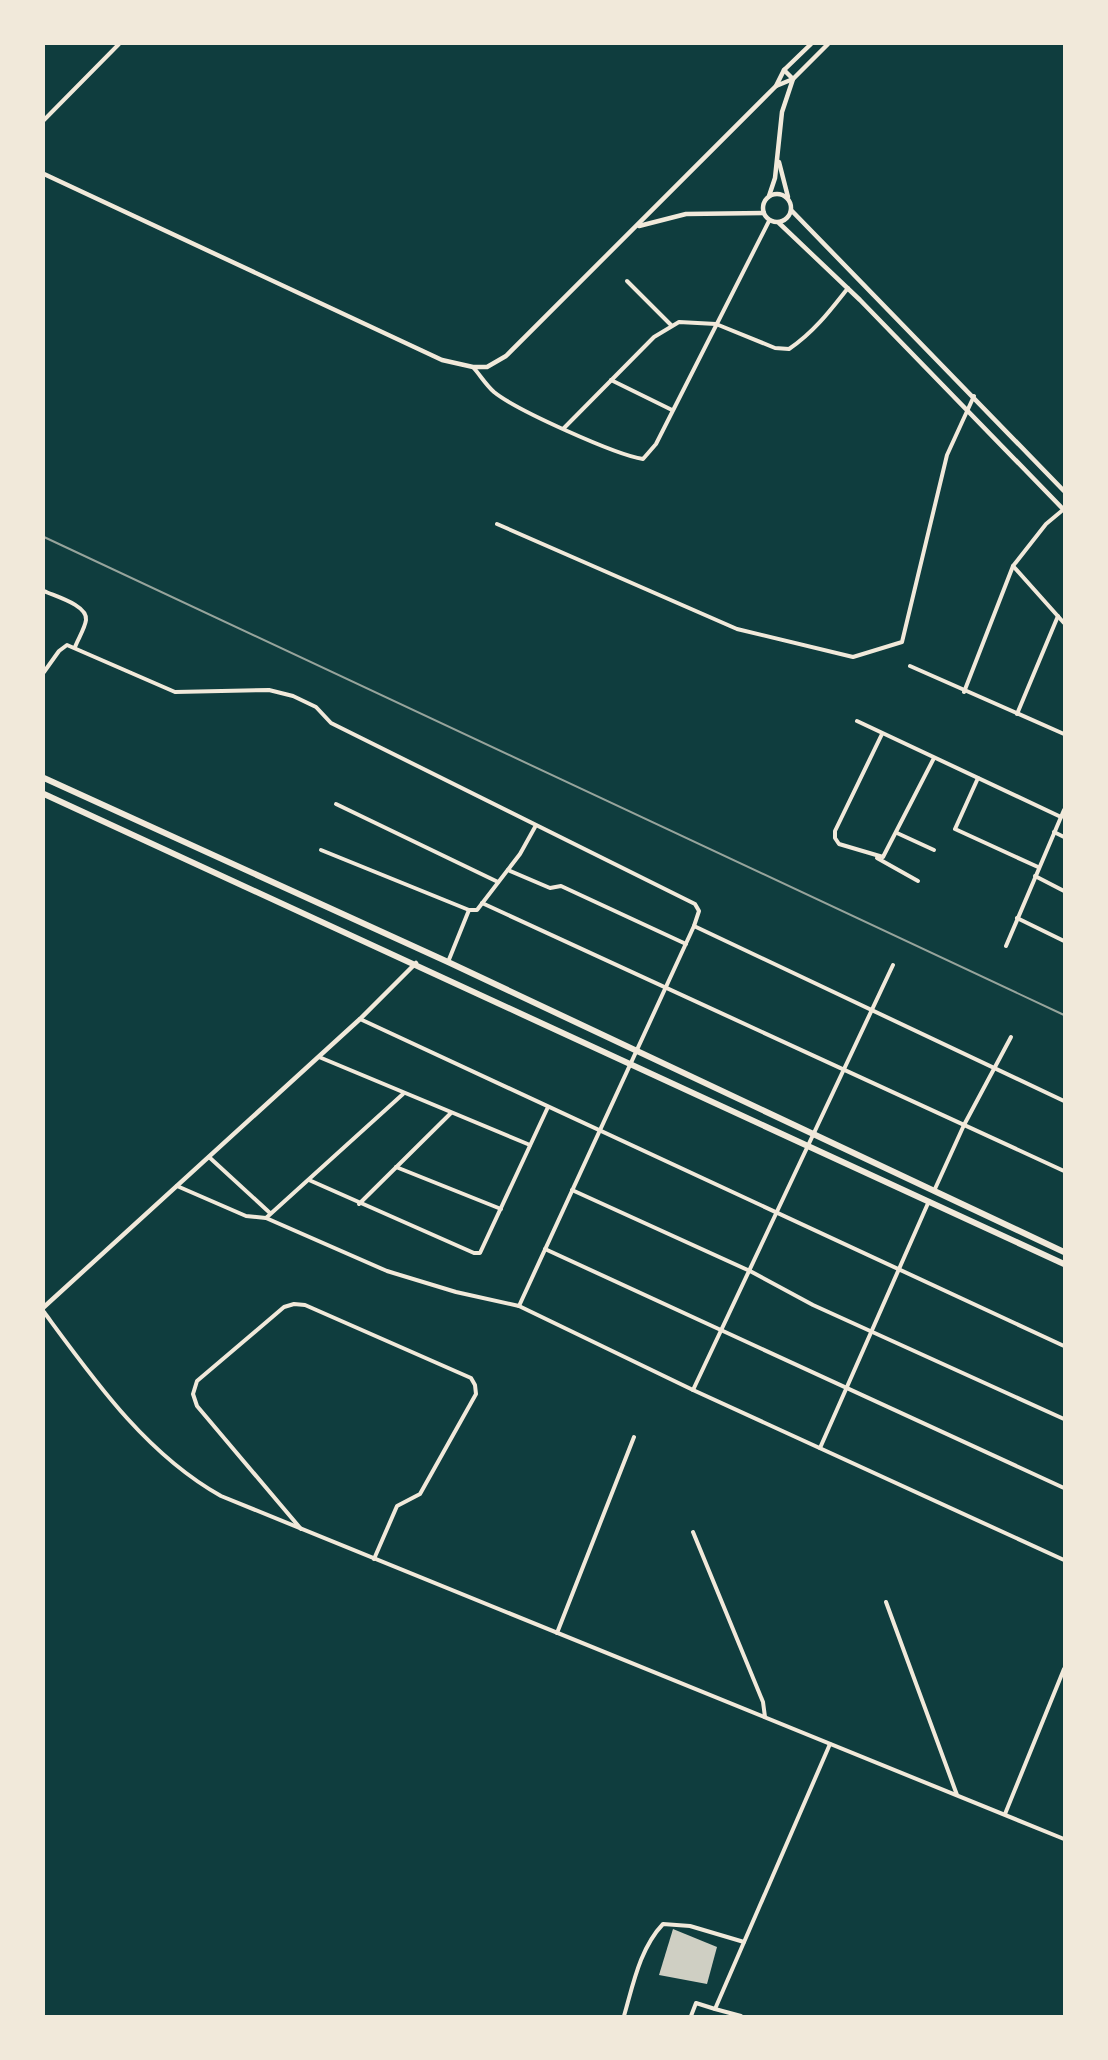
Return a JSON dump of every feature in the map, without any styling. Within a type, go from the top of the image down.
[{"type":"highway","points":[[44,778],[448,962],[1065,1252]]},
{"type":"highway","points":[[44,794],[416,963],[1065,1264]]},
{"type":"street","points":[[44,120],[119,44]]},
{"type":"street","points":[[44,174],[442,360],[473,367],[487,367],[506,356],[636,227],[776,86],[784,70],[811,44]]},
{"type":"street","points":[[776,86],[793,79],[828,44]]},
{"type":"street","points":[[784,70],[793,79]]},
{"type":"street","points":[[793,79],[782,112],[778,156],[769,196],[764,204],[764,213],[770,220],[778,223],[848,288],[1064,510],[1046,524],[1013,566],[964,692]]},
{"type":"street","points":[[778,156],[792,211],[1065,491]]},
{"type":"street","points":[[769,196],[778,194],[788,197]]},
{"type":"street","points":[[778,223],[787,219],[792,211]]},
{"type":"street","points":[[636,227],[686,214],[764,213]]},
{"type":"street","points":[[473,367],[493,391],[507,401],[602,446],[643,459],[656,444],[770,220]]},
{"type":"street","points":[[627,281],[671,326]]},
{"type":"street","points":[[564,428],[654,337],[671,326],[692,321],[716,324],[775,348],[789,349],[804,340],[824,320],[848,288]]},
{"type":"street","points":[[611,380],[672,410]]},
{"type":"street","points":[[497,524],[737,629],[854,657],[902,642],[947,455],[974,396]]},
{"type":"street","points":[[1013,566],[1065,623]]},
{"type":"street","points":[[44,591],[85,613],[86,619],[75,647]]},
{"type":"street","points":[[1017,714],[1058,616]]},
{"type":"street","points":[[44,672],[59,651],[67,645],[175,692],[269,690],[293,696],[316,708],[331,723],[535,827],[695,904],[699,911],[694,926],[519,1306]]},
{"type":"street","points":[[910,666],[964,692],[1065,734]]},
{"type":"street","points":[[857,721],[1061,817]]},
{"type":"street","points":[[882,734],[835,831],[835,838],[839,844],[877,857],[918,881]]},
{"type":"street","points":[[877,857],[883,857],[886,853],[934,758]]},
{"type":"street","points":[[978,778],[955,829],[1038,867]]},
{"type":"street","points":[[336,804],[498,882]]},
{"type":"street","points":[[1006,946],[1038,867],[1065,810]]},
{"type":"street","points":[[321,850],[476,911],[508,870],[535,827]]},
{"type":"street","points":[[1054,832],[1065,837]]},
{"type":"street","points":[[897,833],[934,850]]},
{"type":"street","points":[[508,870],[550,888],[561,886],[686,944]]},
{"type":"street","points":[[1035,876],[1065,891]]},
{"type":"street","points":[[483,903],[1065,1171]]},
{"type":"street","points":[[448,962],[469,910]]},
{"type":"street","points":[[1017,918],[1065,941]]},
{"type":"street","points":[[694,926],[1065,1101]]},
{"type":"street","points":[[44,1307],[319,1057],[416,963]]},
{"type":"street","points":[[693,1390],[893,965]]},
{"type":"street","points":[[360,1019],[1065,1346]]},
{"type":"street","points":[[934,1191],[964,1125],[1011,1037]]},
{"type":"street","points":[[319,1057],[403,1094],[530,1145]]},
{"type":"street","points":[[266,1218],[403,1094]]},
{"type":"street","points":[[309,1180],[474,1253],[480,1252],[484,1248],[548,1107]]},
{"type":"street","points":[[359,1204],[451,1113]]},
{"type":"street","points":[[209,1157],[270,1213]]},
{"type":"street","points":[[396,1167],[501,1209]]},
{"type":"street","points":[[177,1186],[246,1216],[266,1218],[387,1271],[456,1292],[519,1306],[693,1390],[1065,1560]]},
{"type":"street","points":[[572,1190],[750,1271],[813,1305],[1065,1419]]},
{"type":"street","points":[[820,1448],[845,1386],[929,1201]]},
{"type":"street","points":[[545,1249],[1065,1488]]},
{"type":"street","points":[[302,1530],[197,1406],[194,1394],[197,1381],[284,1308],[294,1304],[305,1305],[471,1378],[475,1385],[476,1394],[420,1494],[397,1506],[374,1559]]},
{"type":"street","points":[[44,1312],[87,1370],[168,1459],[221,1496],[1065,1839]]},
{"type":"street","points":[[557,1633],[634,1437]]},
{"type":"street","points":[[693,1532],[763,1702],[765,1718]]},
{"type":"street","points":[[886,1602],[957,1796]]},
{"type":"street","points":[[1005,1814],[1065,1669]]},
{"type":"street","points":[[715,2009],[830,1744]]},
{"type":"street","points":[[624,2016],[637,1971],[653,1935],[663,1924],[690,1926],[744,1941]]},
{"type":"street","points":[[691,2016],[696,2003],[741,2016]]},
{"type":"building","points":[[673,1929],[717,1947],[707,1984],[659,1975]]},
{"type":"railway","points":[[44,537],[1064,1015]]}]
